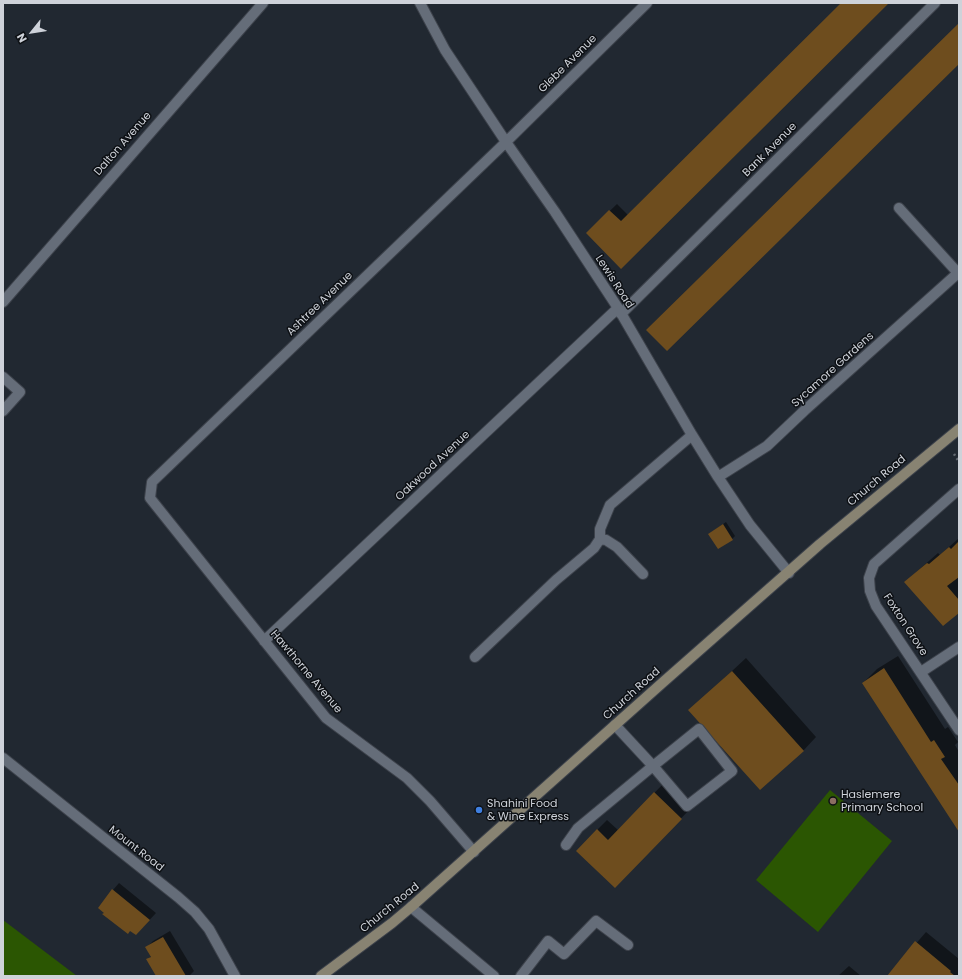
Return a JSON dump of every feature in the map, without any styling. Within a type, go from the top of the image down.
[{"type":"street","name":"Dalton Avenue","points":[[3,302],[263,3]]},
{"type":"street","name":"Lewis Road","points":[[420,3],[445,50],[506,142],[555,212],[619,311],[718,477],[750,525],[789,573]]},
{"type":"street","name":"Glebe Avenue","points":[[506,142],[647,3]]},
{"type":"street","name":"Bank Avenue","points":[[619,311],[935,3]]},
{"type":"street","name":"Ashtree Avenue","points":[[152,482],[506,142]]},
{"type":"street","name":"Sycamore Gardens","points":[[718,477],[767,446],[805,410],[959,273],[899,208]]},
{"type":"street","name":"Oakwood Avenue","points":[[264,641],[619,311]]},
{"type":"street","points":[[3,377],[20,392],[3,411]]},
{"type":"street","name":"Church Road","points":[[321,976],[411,907],[615,725],[789,573],[831,534],[959,429]]},
{"type":"street","points":[[475,657],[556,580],[594,548],[600,539],[600,529],[610,505],[692,435]]},
{"type":"street","name":"Hawthorne Avenue","points":[[152,482],[150,498],[326,718],[407,778],[430,801],[474,852]]},
{"type":"street","name":"Foxton Grove","points":[[959,489],[874,564],[869,578],[870,591],[876,606],[959,730]]},
{"type":"street","points":[[600,539],[606,540],[617,547],[643,574]]},
{"type":"street","points":[[921,672],[959,647]]},
{"type":"street","points":[[566,844],[578,828],[653,766],[699,729],[732,770],[687,806],[653,766],[615,725]]},
{"type":"street","name":"Mount Road","points":[[3,758],[195,912],[209,929],[235,976]]},
{"type":"street","points":[[411,907],[494,976]]},
{"type":"street","points":[[521,976],[548,941],[564,954],[596,922],[628,945]]},
{"type":"green space","points":[[830,790],[892,841],[818,932],[756,880]]},
{"type":"green space","points":[[3,920],[77,976],[3,976]]},
{"type":"building","points":[[841,3],[889,3],[621,269],[586,233],[609,210],[621,221]]},
{"type":"building","points":[[959,23],[959,64],[667,351],[646,330]]},
{"type":"building","points":[[723,524],[733,540],[718,549],[708,534]]},
{"type":"building","points":[[959,541],[959,577],[947,586],[959,600],[959,613],[943,626],[904,582],[949,547],[951,549]]},
{"type":"building","points":[[884,668],[931,742],[934,740],[945,757],[941,759],[959,785],[959,832],[862,683]]},
{"type":"building","points":[[732,671],[804,751],[760,790],[688,710]]},
{"type":"building","points":[[654,792],[682,819],[615,888],[576,851],[597,829],[608,840]]},
{"type":"building","points":[[112,889],[150,920],[136,935],[130,931],[128,934],[102,914],[104,913],[98,908]]},
{"type":"building","points":[[163,937],[186,976],[156,976],[146,959],[151,957],[145,947]]},
{"type":"building","points":[[915,941],[951,971],[950,972],[955,976],[887,976]]},
{"type":"place","name":"Haslemere Primary School","points":[[833,801]]},
{"type":"place","name":"Shahini Food & Wine Express","points":[[479,810]]}]
